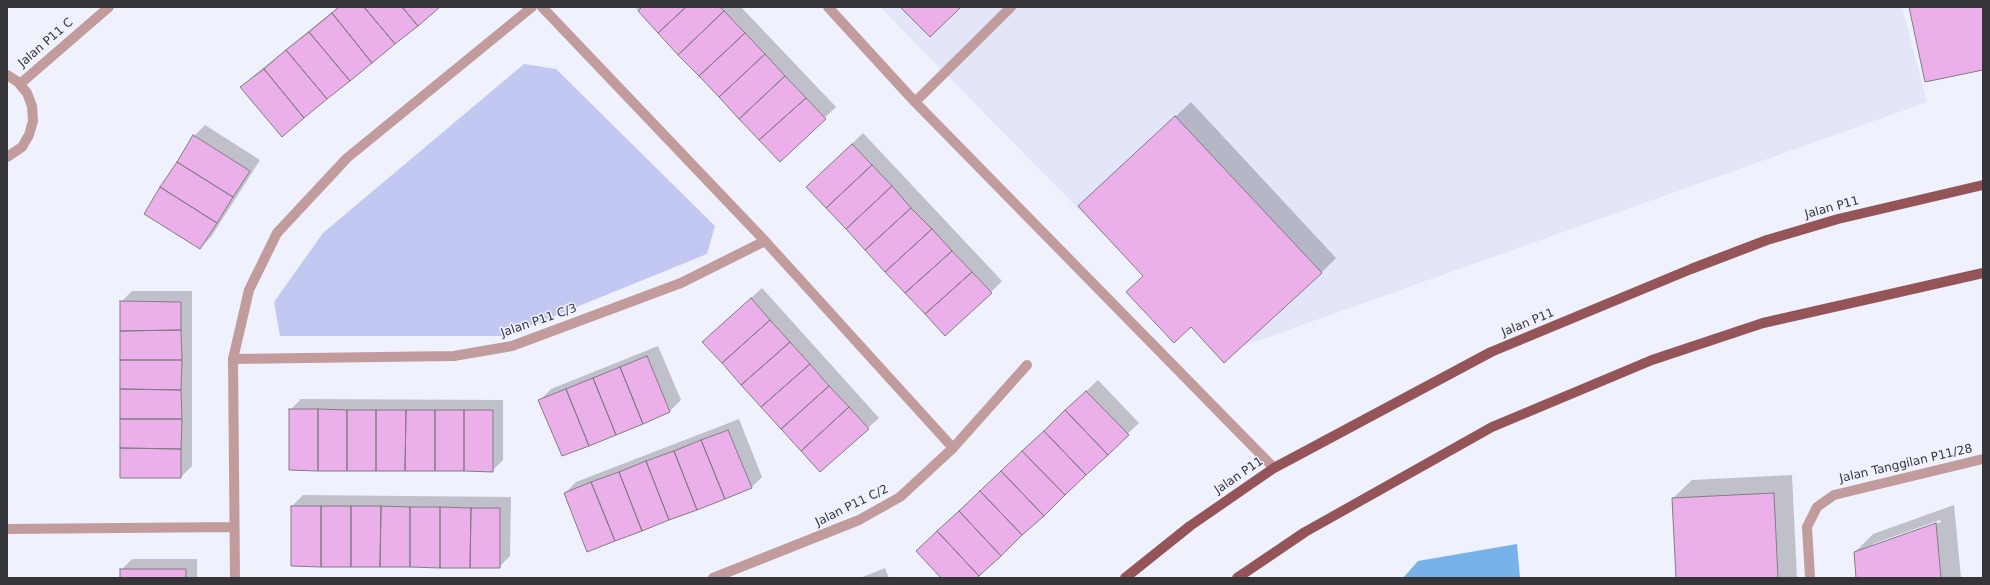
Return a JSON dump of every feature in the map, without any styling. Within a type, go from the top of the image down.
[{"type":"main road","name":"Jalan P11","points":[[1125,578],[1190,526],[1274,468],[1491,352],[1691,269],[1767,240],[1838,219],[1983,185]]},
{"type":"main road","points":[[1237,578],[1305,532],[1492,427],[1652,360],[1763,323],[1983,273]]},
{"type":"street","name":"Jalan P11 C","points":[[20,84],[109,7]]},
{"type":"street","points":[[235,578],[233,360],[249,290],[276,234],[347,158],[532,7]]},
{"type":"street","points":[[542,7],[765,241],[953,448]]},
{"type":"street","points":[[828,7],[915,102],[1274,468]]},
{"type":"street","points":[[915,102],[1011,7]]},
{"type":"street","points":[[7,75],[20,84],[27,93],[32,106],[33,121],[29,135],[22,147],[7,157]]},
{"type":"street","name":"Jalan P11 C/3","points":[[233,360],[454,356],[512,346],[681,283],[765,241]]},
{"type":"street","name":"Jalan P11 C/2","points":[[713,578],[858,520],[900,497],[953,448],[1027,365]]},
{"type":"street","name":"Jalan Tanggilan P11/28","points":[[1810,578],[1807,527],[1818,507],[1834,495],[1983,459]]},
{"type":"street","points":[[7,529],[234,527]]},
{"type":"shaded area","points":[[880,7],[1902,7],[1927,102],[1221,354]]},
{"type":"shaded area","points":[[524,64],[556,69],[715,226],[707,254],[505,336],[280,336],[274,302],[323,233]]},
{"type":"shaded area","points":[[1517,544],[1520,578],[1403,578],[1418,561]]},
{"type":"building","points":[[339,7],[364,7],[395,44],[372,63],[332,13]]},
{"type":"building","points":[[364,7],[402,7],[418,26],[395,44]]},
{"type":"building","points":[[402,7],[440,7],[418,26]]},
{"type":"building","points":[[642,7],[686,7],[658,33],[638,11]]},
{"type":"building","points":[[686,7],[720,7],[724,11],[678,55],[658,33]]},
{"type":"building","points":[[900,7],[961,7],[930,37]]},
{"type":"building","points":[[1909,7],[1983,7],[1983,70],[1925,82]]},
{"type":"building","points":[[724,11],[745,33],[699,76],[678,55]]},
{"type":"building","points":[[332,13],[372,63],[350,81],[309,32]]},
{"type":"building","points":[[309,32],[350,81],[327,99],[286,50]]},
{"type":"building","points":[[745,33],[765,54],[719,97],[699,76]]},
{"type":"building","points":[[286,50],[327,99],[304,118],[264,69]]},
{"type":"building","points":[[765,54],[785,76],[739,119],[719,97]]},
{"type":"building","points":[[264,69],[304,118],[282,137],[240,87]]},
{"type":"building","points":[[785,76],[806,98],[759,140],[739,119]]},
{"type":"building","points":[[806,98],[826,119],[780,162],[759,140]]},
{"type":"building","points":[[1175,116],[1322,273],[1224,363],[1191,327],[1174,343],[1126,292],[1143,276],[1078,206]]},
{"type":"building","points":[[193,135],[250,171],[233,197],[177,162]]},
{"type":"building","points":[[852,144],[872,165],[826,208],[806,187]]},
{"type":"building","points":[[177,162],[233,197],[217,223],[160,187]]},
{"type":"building","points":[[872,165],[892,186],[846,229],[826,208]]},
{"type":"building","points":[[892,186],[911,208],[865,250],[846,229]]},
{"type":"building","points":[[160,187],[217,223],[200,249],[144,214]]},
{"type":"building","points":[[911,208],[932,229],[885,272],[865,250]]},
{"type":"building","points":[[932,229],[952,251],[905,293],[885,272]]},
{"type":"building","points":[[952,251],[972,272],[925,314],[905,293]]},
{"type":"building","points":[[972,272],[992,293],[945,336],[925,314]]},
{"type":"building","points":[[751,298],[770,320],[722,363],[702,342]]},
{"type":"building","points":[[120,301],[181,302],[181,330],[120,331]]},
{"type":"building","points":[[770,320],[790,342],[741,385],[722,363]]},
{"type":"building","points":[[181,330],[182,360],[120,360],[120,331]]},
{"type":"building","points":[[790,342],[810,364],[761,407],[741,385]]},
{"type":"building","points":[[647,356],[670,412],[643,424],[620,367]]},
{"type":"building","points":[[120,360],[182,360],[181,390],[120,389]]},
{"type":"building","points":[[810,364],[829,386],[781,429],[761,407]]},
{"type":"building","points":[[620,367],[643,424],[616,435],[593,378]]},
{"type":"building","points":[[593,378],[616,435],[589,446],[566,389]]},
{"type":"building","points":[[829,386],[849,407],[801,451],[781,429]]},
{"type":"building","points":[[120,389],[181,390],[182,419],[120,419]]},
{"type":"building","points":[[566,389],[589,446],[562,456],[538,400]]},
{"type":"building","points":[[1086,391],[1129,435],[1108,455],[1065,410]]},
{"type":"building","points":[[849,407],[869,429],[820,472],[801,451]]},
{"type":"building","points":[[289,409],[318,409],[318,471],[289,470]]},
{"type":"building","points":[[318,409],[347,410],[347,471],[318,471]]},
{"type":"building","points":[[347,410],[376,410],[376,471],[347,471]]},
{"type":"building","points":[[376,410],[406,410],[405,471],[376,471]]},
{"type":"building","points":[[406,410],[435,410],[435,471],[405,471]]},
{"type":"building","points":[[435,410],[464,410],[464,471],[435,471]]},
{"type":"building","points":[[464,410],[493,410],[493,472],[464,471]]},
{"type":"building","points":[[1065,410],[1108,455],[1086,475],[1044,431]]},
{"type":"building","points":[[120,419],[182,419],[181,449],[120,448]]},
{"type":"building","points":[[728,430],[752,488],[725,499],[701,440]]},
{"type":"building","points":[[1044,431],[1086,475],[1065,495],[1022,451]]},
{"type":"building","points":[[701,440],[725,499],[697,510],[674,451]]},
{"type":"building","points":[[120,448],[181,449],[181,478],[120,478]]},
{"type":"building","points":[[674,451],[697,510],[669,520],[646,461]]},
{"type":"building","points":[[1022,451],[1065,495],[1044,516],[1001,471]]},
{"type":"building","points":[[646,461],[669,520],[642,531],[619,472]]},
{"type":"building","points":[[1001,471],[1044,516],[1022,535],[980,491]]},
{"type":"building","points":[[619,472],[642,531],[615,541],[591,482]]},
{"type":"building","points":[[591,482],[615,541],[587,552],[564,493]]},
{"type":"building","points":[[980,491],[1022,535],[1001,556],[959,511]]},
{"type":"building","points":[[1774,493],[1778,578],[1676,578],[1672,498]]},
{"type":"building","points":[[291,506],[321,506],[321,567],[291,566]]},
{"type":"building","points":[[321,506],[351,506],[351,567],[321,567]]},
{"type":"building","points":[[351,506],[381,506],[380,567],[351,567]]},
{"type":"building","points":[[381,506],[410,507],[410,567],[380,567]]},
{"type":"building","points":[[410,507],[440,507],[440,568],[410,567]]},
{"type":"building","points":[[440,507],[471,508],[470,568],[440,568]]},
{"type":"building","points":[[471,508],[500,508],[500,568],[470,568]]},
{"type":"building","points":[[959,511],[1001,556],[979,576],[937,531]]},
{"type":"building","points":[[1936,523],[1941,578],[1856,578],[1854,552]]},
{"type":"building","points":[[937,531],[979,576],[977,578],[941,578],[916,551]]},
{"type":"building","points":[[120,569],[186,569],[186,578],[120,578]]}]
